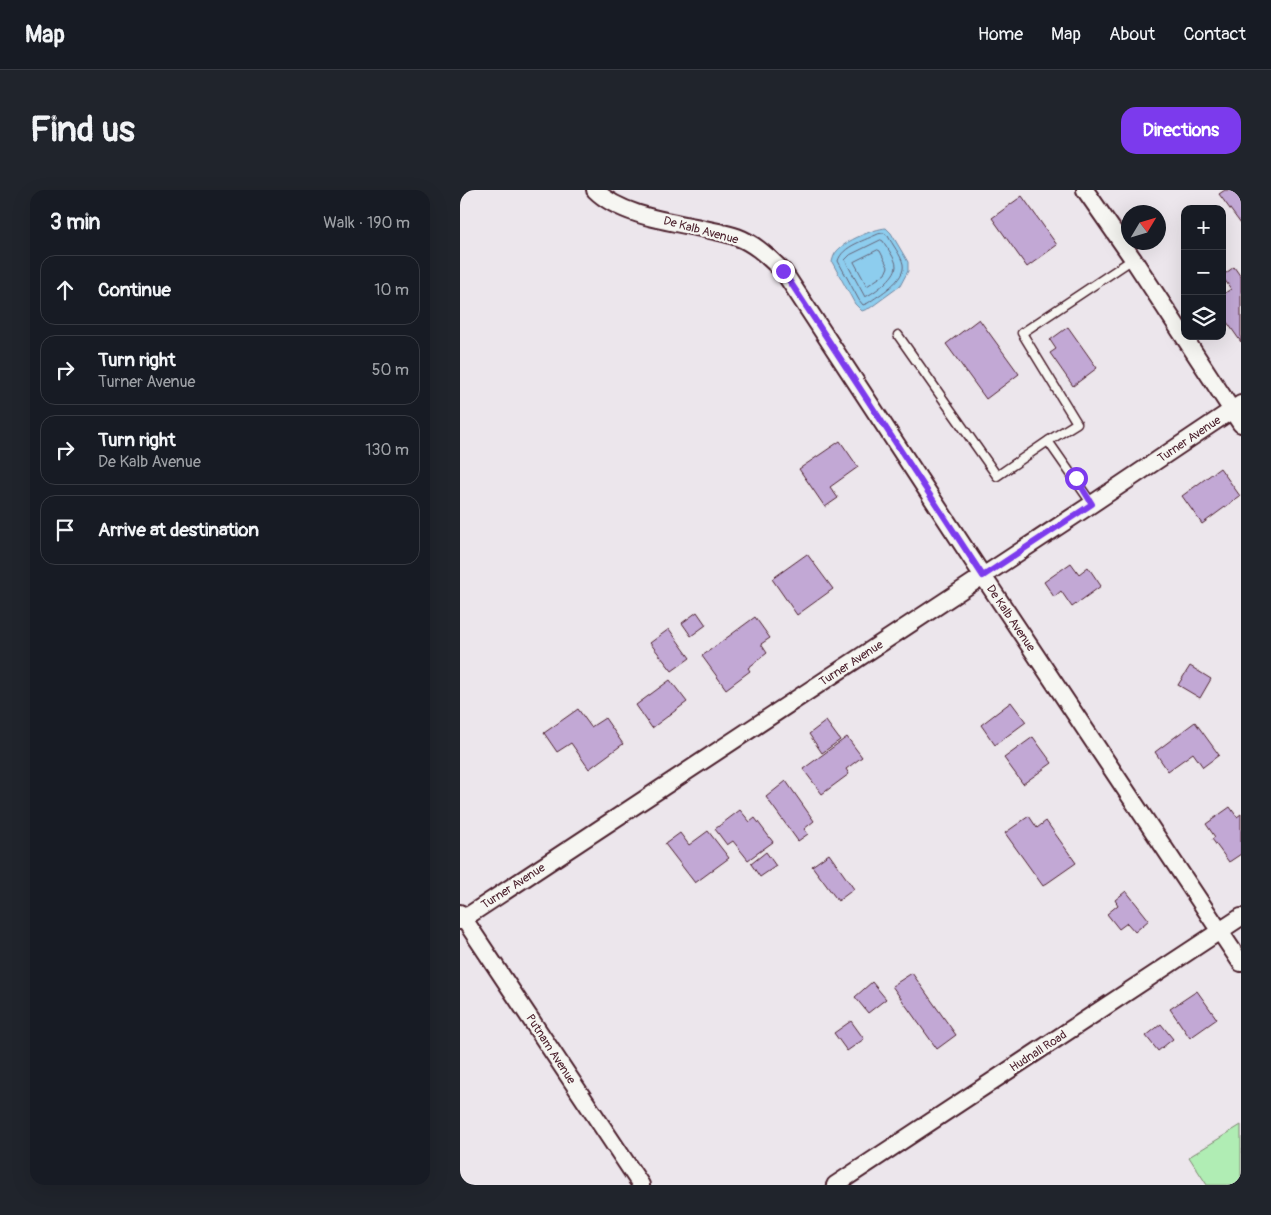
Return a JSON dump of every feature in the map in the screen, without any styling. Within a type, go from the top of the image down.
[{"type":"street","name":"De Kalb Avenue","points":[[596,190],[620,207],[738,238],[761,250],[783,271],[983,576],[1241,963]]},
{"type":"street","points":[[1085,190],[1237,407],[1241,424]]},
{"type":"street","name":"Turner Avenue","points":[[461,917],[983,576],[1237,407]]},
{"type":"street","name":"Putnam Avenue","points":[[461,917],[641,1185]]},
{"type":"street","name":"Hudnall Road","points":[[835,1185],[1241,917]]},
{"type":"lane","points":[[898,335],[997,476],[1077,423],[1022,333],[1133,259]]},
{"type":"lane","points":[[1048,441],[1092,504]]},
{"type":"green space","points":[[1241,1125],[1241,1185],[1207,1185],[1189,1157]]},
{"type":"water","points":[[886,228],[908,262],[908,271],[900,286],[870,308],[862,311],[855,304],[832,262],[835,253],[841,247],[860,236]]},
{"type":"building","points":[[1225,190],[1241,190],[1241,224],[1219,194]]},
{"type":"building","points":[[1022,196],[1057,245],[1027,267],[992,218]]},
{"type":"building","points":[[1234,267],[1241,277],[1241,342],[1226,321],[1226,292],[1231,289],[1226,282],[1226,273]]},
{"type":"building","points":[[979,319],[1019,374],[986,399],[946,344]]},
{"type":"building","points":[[1068,327],[1097,368],[1073,386],[1050,353],[1056,349],[1050,340]]},
{"type":"building","points":[[840,441],[858,467],[830,487],[838,498],[825,507],[799,469]]},
{"type":"building","points":[[1220,468],[1240,496],[1202,524],[1182,496]]},
{"type":"building","points":[[807,554],[833,589],[797,615],[772,579]]},
{"type":"building","points":[[1071,563],[1079,574],[1088,567],[1101,586],[1072,607],[1061,591],[1054,597],[1044,582]]},
{"type":"building","points":[[697,612],[706,625],[691,636],[682,623]]},
{"type":"building","points":[[755,617],[770,638],[761,644],[767,653],[748,668],[750,671],[726,689],[702,656]]},
{"type":"building","points":[[669,629],[690,658],[672,671],[650,643]]},
{"type":"building","points":[[1190,666],[1211,679],[1200,698],[1178,685]]},
{"type":"building","points":[[670,680],[687,702],[652,728],[636,705]]},
{"type":"building","points":[[1011,702],[1026,722],[995,745],[981,725]]},
{"type":"building","points":[[578,709],[591,727],[605,718],[623,744],[589,769],[571,743],[557,752],[544,733]]},
{"type":"building","points":[[826,721],[840,740],[822,753],[809,734]]},
{"type":"building","points":[[1195,722],[1219,755],[1203,767],[1193,753],[1168,771],[1155,752]]},
{"type":"building","points":[[847,737],[862,757],[846,769],[849,774],[822,794],[803,769]]},
{"type":"building","points":[[1033,737],[1052,763],[1023,784],[1004,758]]},
{"type":"building","points":[[786,781],[814,821],[804,829],[808,834],[798,841],[766,797]]},
{"type":"building","points":[[1230,807],[1237,817],[1241,814],[1241,854],[1229,862],[1212,839],[1215,837],[1206,824]]},
{"type":"building","points":[[740,810],[750,822],[755,818],[773,842],[748,860],[733,841],[727,845],[715,829]]},
{"type":"building","points":[[1029,816],[1037,828],[1046,821],[1076,863],[1043,886],[1005,833]]},
{"type":"building","points":[[708,831],[729,858],[695,883],[665,844],[680,833],[689,845]]},
{"type":"building","points":[[766,852],[776,866],[760,877],[751,864]]},
{"type":"building","points":[[829,854],[854,889],[838,901],[812,866]]},
{"type":"building","points":[[1126,891],[1149,920],[1135,932],[1127,923],[1119,929],[1107,914],[1118,905],[1115,900]]},
{"type":"building","points":[[912,973],[956,1035],[937,1049],[892,986]]},
{"type":"building","points":[[872,982],[886,999],[868,1013],[855,997]]},
{"type":"building","points":[[1197,991],[1217,1019],[1190,1038],[1170,1009]]},
{"type":"building","points":[[851,1021],[864,1039],[847,1051],[834,1033]]},
{"type":"building","points":[[1161,1024],[1173,1039],[1158,1051],[1146,1036]]},
{"type":"route","points":[[783,271],[983,576],[1092,504],[1076,478]]}]
